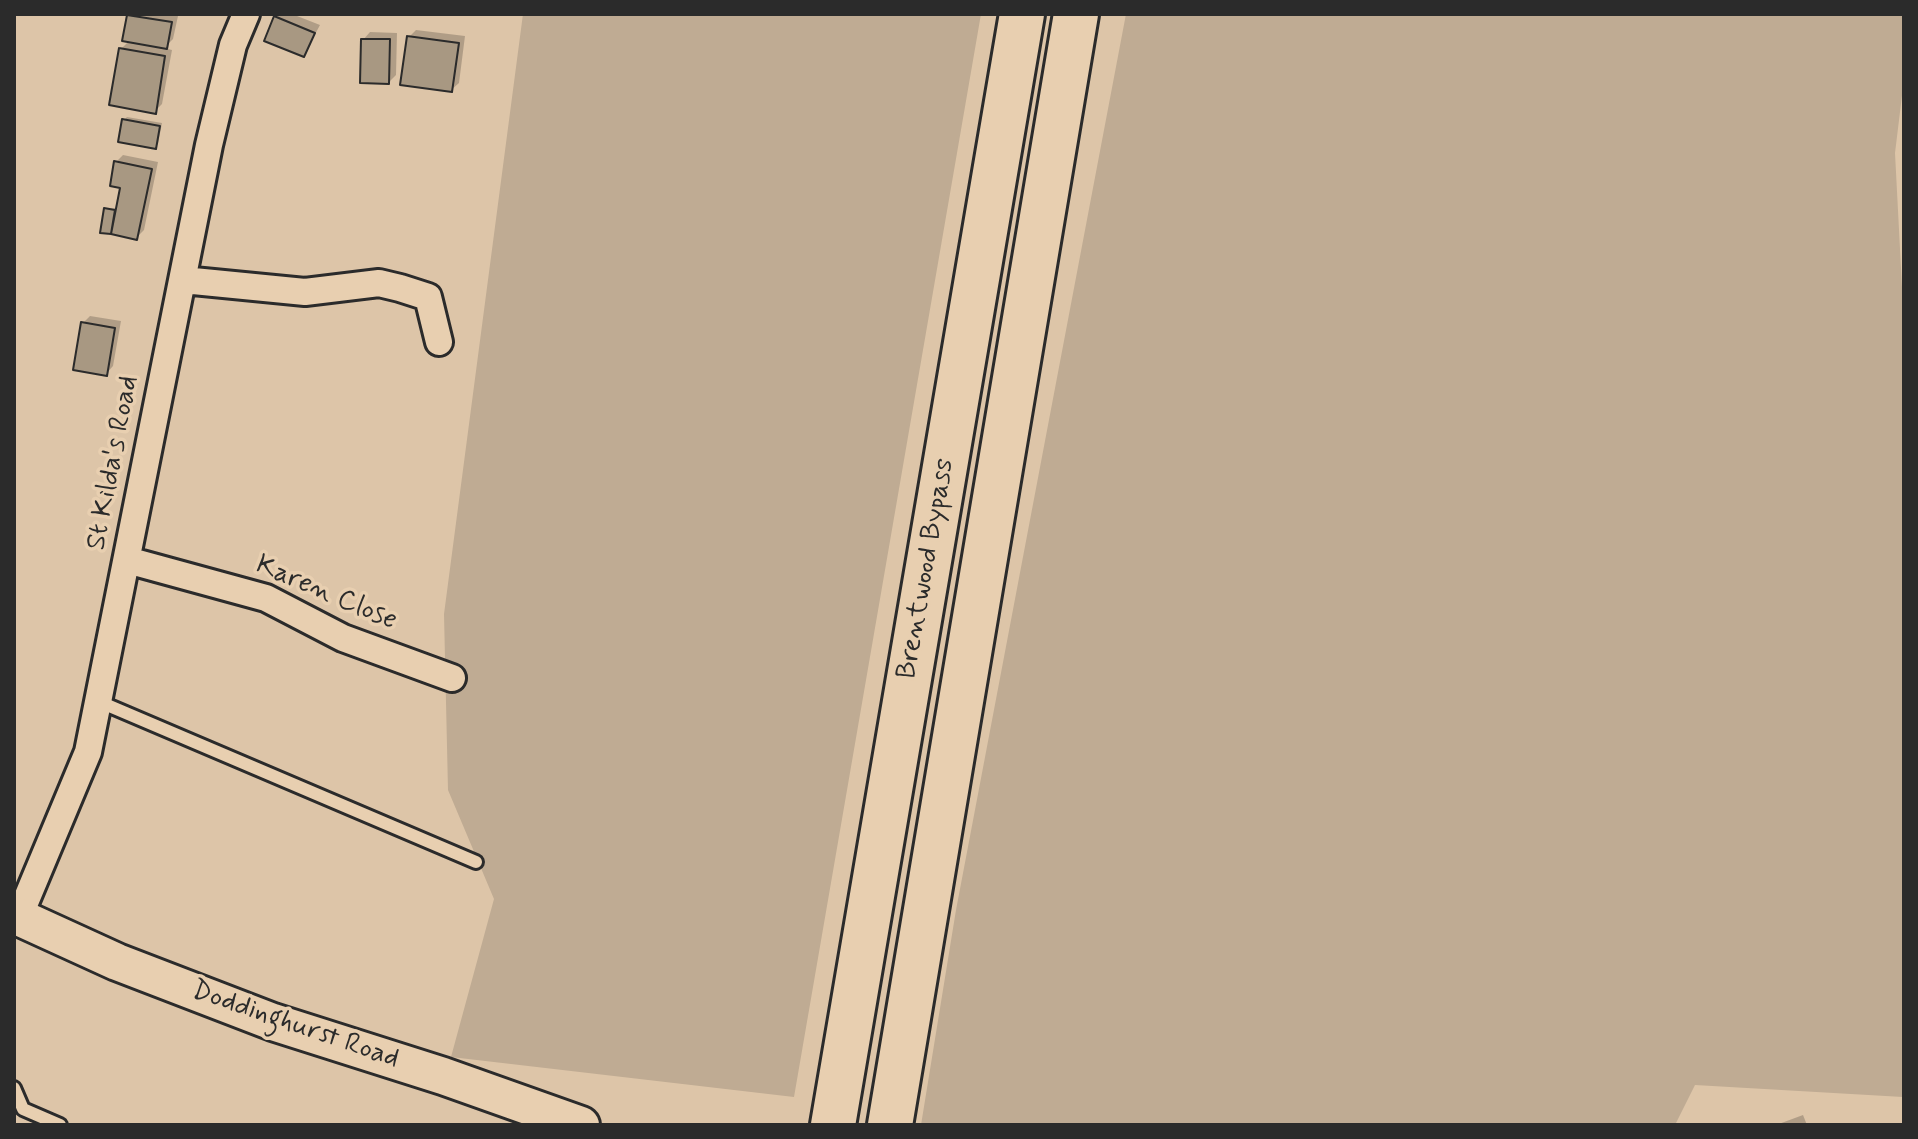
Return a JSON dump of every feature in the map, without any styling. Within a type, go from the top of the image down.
[{"type":"highway","name":"Brentwood Bypass","points":[[833,1125],[1022,14]]},
{"type":"highway","name":"Brentwood Bypass","points":[[890,1125],[1076,14]]},
{"type":"street","name":"St Kilda's Road","points":[[16,916],[88,752],[209,145],[233,45],[246,14]]},
{"type":"street","points":[[183,280],[305,292],[379,283],[400,288],[428,297],[439,342]]},
{"type":"street","name":"Karen Close","points":[[127,560],[266,598],[343,638],[452,678]]},
{"type":"street","name":"Doddinghurst Road","points":[[16,916],[117,962],[273,1022],[581,1125]]},
{"type":"lane","points":[[100,702],[476,862]]},
{"type":"lane","points":[[14,1088],[23,1109],[60,1125]]},
{"type":"shaded area","points":[[523,14],[981,14],[794,1097],[451,1057],[494,899],[448,790],[444,614]]},
{"type":"shaded area","points":[[1126,14],[1904,14],[1904,79],[1895,153],[1904,326],[1903,1097],[1695,1085],[1675,1125],[921,1125],[956,910]]},
{"type":"building","points":[[127,15],[172,22],[167,49],[122,41]]},
{"type":"building","points":[[274,16],[315,33],[304,57],[264,41]]},
{"type":"building","points":[[407,36],[459,43],[452,92],[400,85]]},
{"type":"building","points":[[361,39],[390,39],[389,84],[360,83]]},
{"type":"building","points":[[119,48],[165,56],[156,114],[109,105]]},
{"type":"building","points":[[122,119],[160,126],[156,149],[118,142]]},
{"type":"building","points":[[114,161],[152,169],[137,240],[111,234],[120,188],[110,186]]},
{"type":"building","points":[[104,208],[115,210],[111,234],[100,233]]},
{"type":"building","points":[[81,322],[115,328],[107,376],[73,370]]}]
